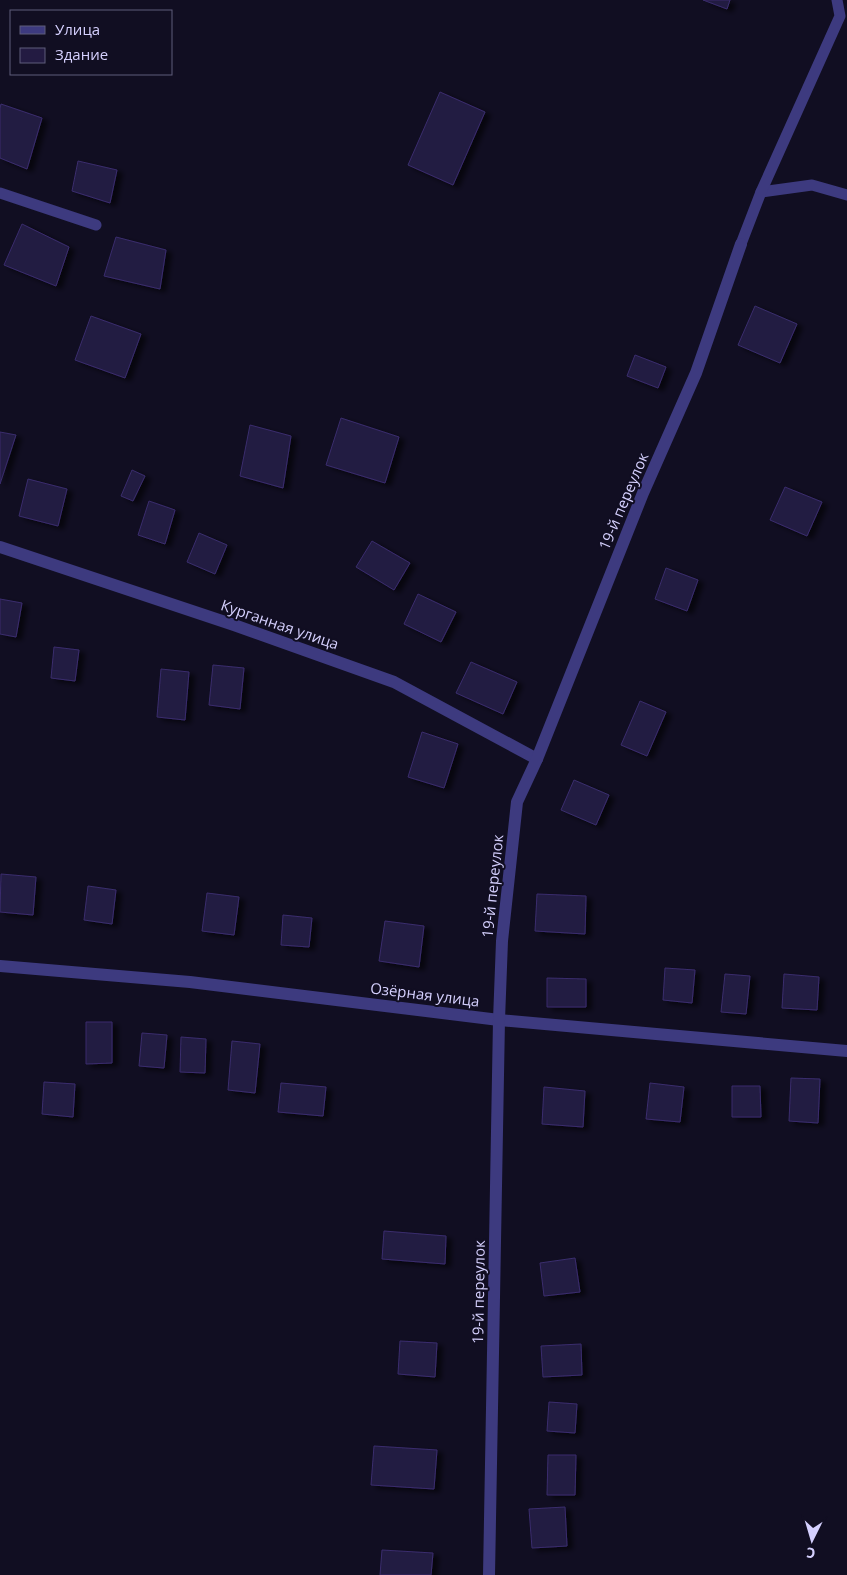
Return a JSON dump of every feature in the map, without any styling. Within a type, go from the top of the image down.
[{"type":"street","name":"19-й переулок","points":[[489,1575],[499,1020],[502,941],[517,802],[537,759],[643,493],[696,373],[741,244]]},
{"type":"street","name":"Курганная улица","points":[[0,547],[234,625],[394,682],[537,759]]},
{"type":"street","name":"Озёрная улица","points":[[0,966],[190,982],[499,1020],[847,1051]]},
{"type":"lane","points":[[741,244],[761,192],[840,16],[837,0]]},
{"type":"lane","points":[[761,192],[812,185],[847,195]]},
{"type":"lane","points":[[0,193],[96,225]]},
{"type":"building","points":[[703,0],[730,0],[727,9]]},
{"type":"building","points":[[440,92],[485,112],[453,185],[408,165]]},
{"type":"building","points":[[1,104],[42,118],[27,169],[0,158]]},
{"type":"building","points":[[78,161],[117,170],[110,203],[72,191]]},
{"type":"building","points":[[22,224],[69,247],[56,286],[4,265]]},
{"type":"building","points":[[116,237],[166,250],[160,289],[104,276]]},
{"type":"building","points":[[755,306],[797,324],[780,363],[738,345]]},
{"type":"building","points":[[91,316],[141,334],[125,378],[75,360]]},
{"type":"building","points":[[635,355],[666,367],[658,388],[627,376]]},
{"type":"building","points":[[341,418],[399,437],[385,483],[326,465]]},
{"type":"building","points":[[250,425],[291,436],[283,488],[240,476]]},
{"type":"building","points":[[0,432],[16,435],[0,484]]},
{"type":"building","points":[[132,470],[145,476],[133,501],[121,496]]},
{"type":"building","points":[[28,479],[67,489],[58,526],[19,516]]},
{"type":"building","points":[[785,487],[822,502],[807,536],[770,520]]},
{"type":"building","points":[[149,501],[175,510],[165,544],[138,535]]},
{"type":"building","points":[[199,533],[227,545],[215,574],[187,562]]},
{"type":"building","points":[[372,541],[410,563],[394,590],[356,567]]},
{"type":"building","points":[[666,568],[698,580],[687,611],[655,599]]},
{"type":"building","points":[[418,594],[456,612],[441,642],[404,624]]},
{"type":"building","points":[[0,599],[22,603],[16,637],[0,634]]},
{"type":"building","points":[[54,647],[79,650],[75,681],[51,678]]},
{"type":"building","points":[[471,662],[517,682],[503,714],[456,693]]},
{"type":"building","points":[[213,665],[244,668],[240,709],[209,705]]},
{"type":"building","points":[[161,669],[189,672],[185,720],[157,717]]},
{"type":"building","points":[[640,701],[666,712],[647,756],[621,745]]},
{"type":"building","points":[[422,732],[458,744],[444,788],[408,777]]},
{"type":"building","points":[[574,780],[609,795],[596,825],[561,810]]},
{"type":"building","points":[[1,874],[36,877],[33,915],[0,912]]},
{"type":"building","points":[[88,886],[116,890],[112,924],[84,920]]},
{"type":"building","points":[[207,893],[239,897],[234,935],[202,931]]},
{"type":"building","points":[[537,894],[586,896],[585,934],[535,931]]},
{"type":"building","points":[[283,915],[312,918],[309,947],[281,945]]},
{"type":"building","points":[[385,921],[424,926],[419,967],[379,961]]},
{"type":"building","points":[[665,968],[695,970],[692,1003],[663,1000]]},
{"type":"building","points":[[725,974],[750,976],[746,1014],[721,1012]]},
{"type":"building","points":[[784,974],[819,977],[817,1010],[782,1008]]},
{"type":"building","points":[[547,978],[586,979],[586,1007],[547,1007]]},
{"type":"building","points":[[86,1022],[112,1022],[112,1063],[86,1064]]},
{"type":"building","points":[[142,1033],[167,1035],[164,1068],[139,1066]]},
{"type":"building","points":[[181,1037],[206,1039],[205,1073],[180,1072]]},
{"type":"building","points":[[232,1041],[260,1044],[255,1093],[228,1090]]},
{"type":"building","points":[[791,1078],[820,1079],[818,1123],[789,1121]]},
{"type":"building","points":[[44,1082],[75,1084],[73,1117],[42,1114]]},
{"type":"building","points":[[281,1083],[326,1087],[323,1116],[278,1112]]},
{"type":"building","points":[[650,1083],[684,1087],[680,1122],[646,1119]]},
{"type":"building","points":[[732,1086],[760,1086],[761,1117],[732,1117]]},
{"type":"building","points":[[544,1087],[585,1091],[583,1127],[542,1124]]},
{"type":"building","points":[[384,1231],[446,1236],[445,1264],[382,1259]]},
{"type":"building","points":[[575,1258],[580,1292],[544,1296],[540,1263]]},
{"type":"building","points":[[400,1341],[437,1343],[435,1377],[398,1374]]},
{"type":"building","points":[[581,1344],[582,1375],[543,1377],[541,1346]]},
{"type":"building","points":[[549,1402],[577,1404],[575,1433],[547,1431]]},
{"type":"building","points":[[374,1446],[437,1450],[434,1489],[371,1485]]},
{"type":"building","points":[[548,1455],[576,1455],[575,1495],[547,1495]]},
{"type":"building","points":[[565,1507],[567,1546],[532,1548],[529,1509]]},
{"type":"building","points":[[382,1550],[433,1553],[431,1575],[380,1575]]}]
